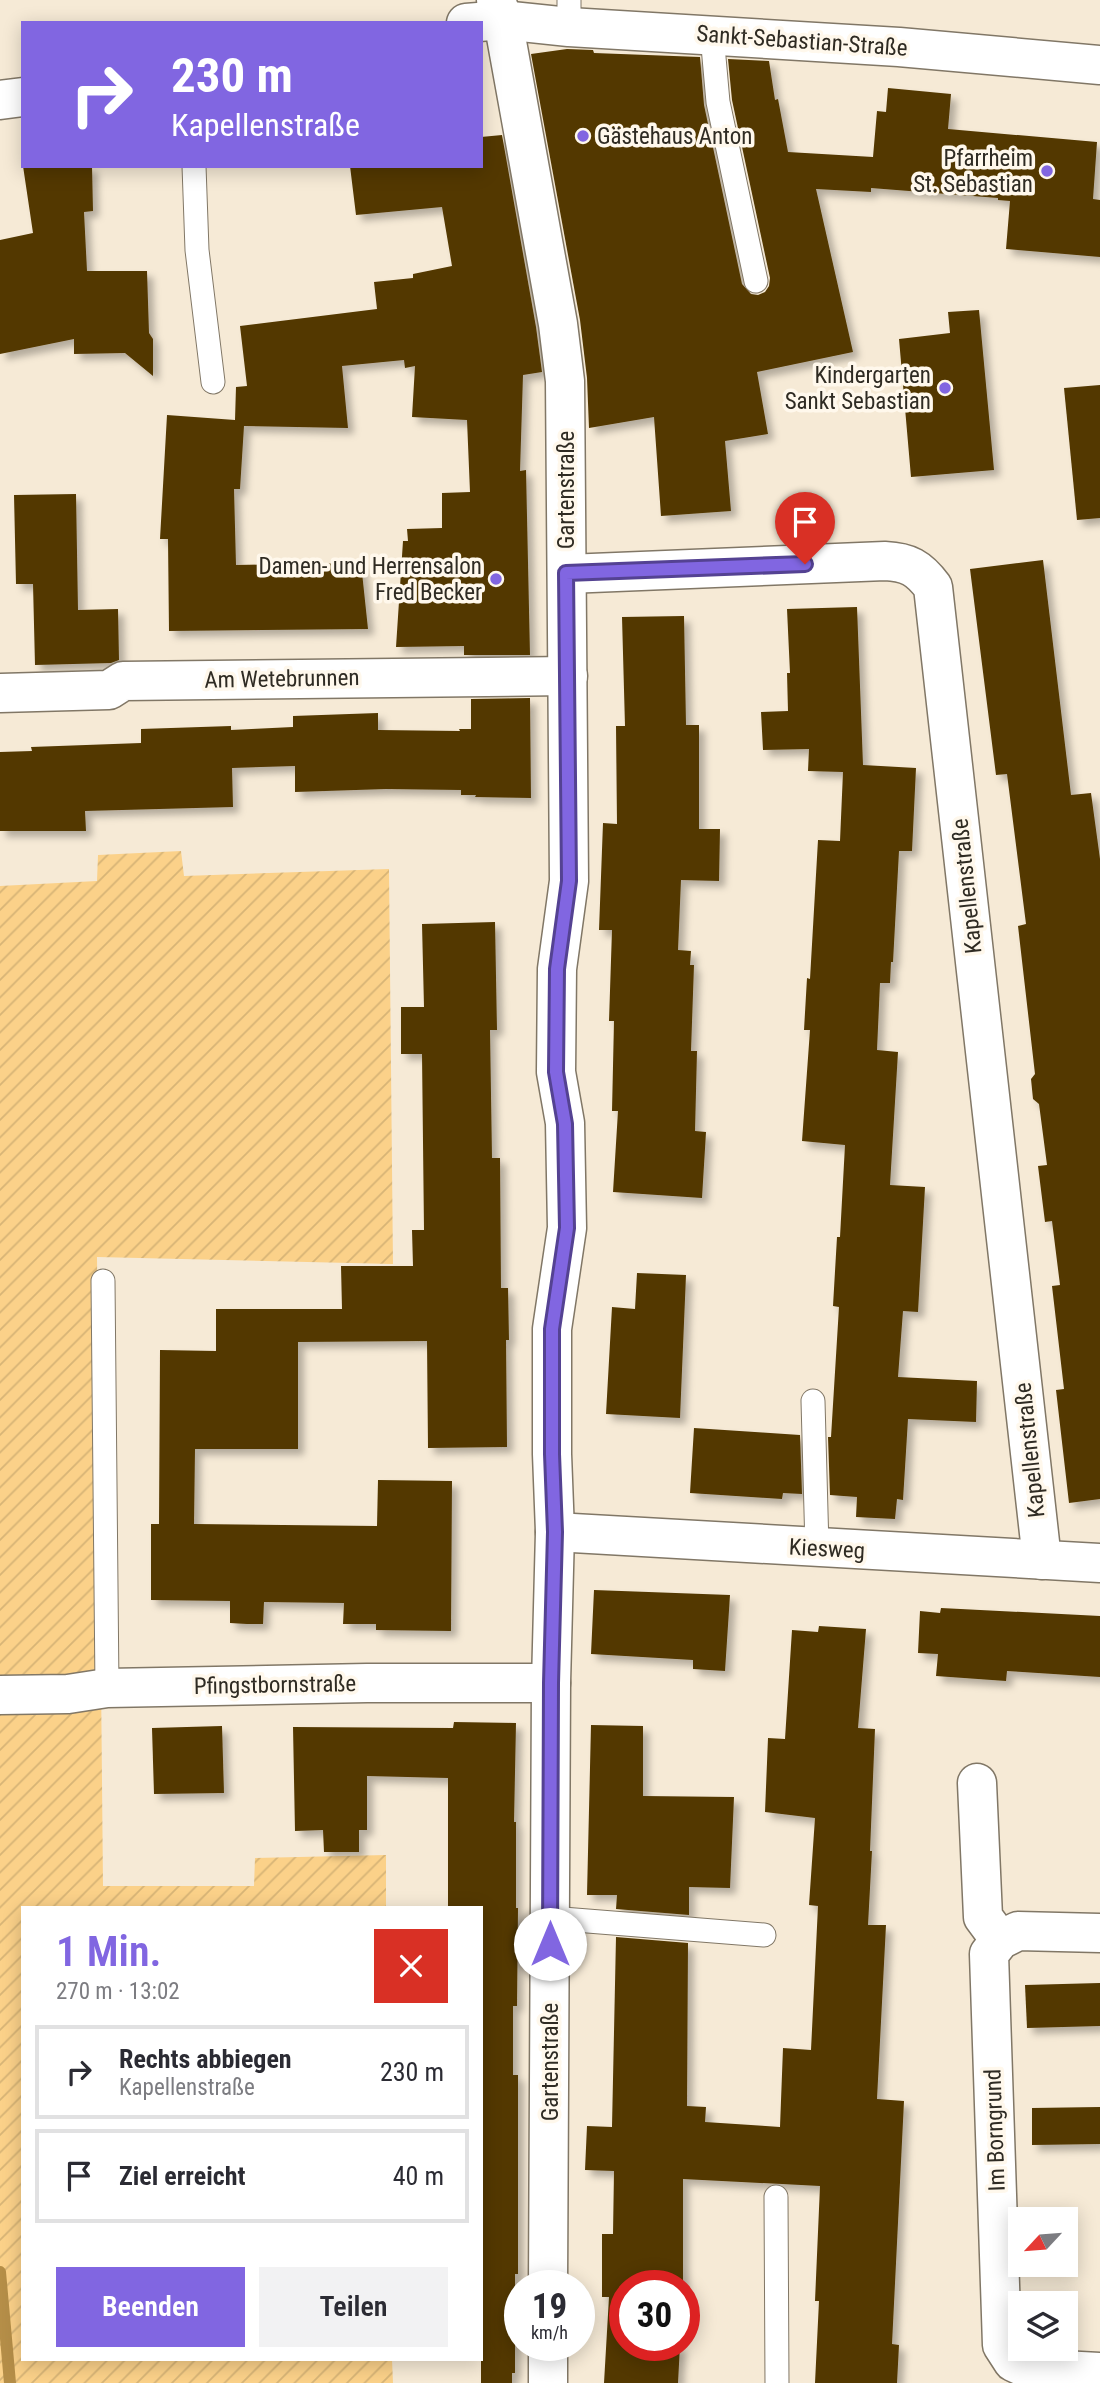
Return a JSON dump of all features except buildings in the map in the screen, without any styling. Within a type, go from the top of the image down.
[{"type":"street","name":"Sankt-Sebastian-Straße","points":[[489,14],[569,13],[712,35],[899,47],[1100,65]]},
{"type":"street","name":"Gartenstraße","points":[[489,14],[558,324],[565,381],[569,881],[557,969],[556,1072],[565,1124],[567,1228],[552,1329],[555,1532],[551,1683],[548,2270]]},
{"type":"street","points":[[0,100],[21,97]]},
{"type":"street","name":"Kapellenstraße","points":[[566,573],[885,561],[905,562],[920,570],[933,587],[1042,1560]]},
{"type":"street","name":"Am Wetebrunnen","points":[[0,693],[109,690],[123,681],[568,676]]},
{"type":"street","name":"Kiesweg","points":[[555,1532],[1100,1563]]},
{"type":"street","name":"Pfingstbornstraße","points":[[0,1695],[68,1694],[107,1688],[551,1683]]},
{"type":"street","points":[[977,1783],[982,1917],[1000,1940],[1018,1931],[1100,1933]]},
{"type":"street","name":"Im Borngrund","points":[[1000,1940],[989,1954],[1003,2372],[1026,2368],[1100,2372]]},
{"type":"street","points":[[548,2361],[548,2383]]},
{"type":"lane","points":[[712,35],[718,102],[756,281]]},
{"type":"lane","points":[[194,168],[197,250],[213,382]]},
{"type":"lane","points":[[103,1281],[107,1688]]},
{"type":"lane","points":[[813,1401],[817,1548]]},
{"type":"lane","points":[[551,1918],[764,1935]]},
{"type":"lane","points":[[776,2197],[777,2383]]},
{"type":"shaded area","points":[[181,851],[184,876],[389,869],[393,1264],[97,1257],[103,1886],[254,1886],[255,1858],[386,1855],[386,1906],[21,1906],[21,2361],[392,2361],[393,2383],[0,2383],[0,886],[97,881],[98,855]]},
{"type":"waterway","points":[[0,2272],[10,2383]]},
{"type":"place","name":"Gästehaus Anton","points":[[583,136]]},
{"type":"place","name":"Pfarrheim St. Sebastian","points":[[1047,171]]},
{"type":"place","name":"Kindergarten Sankt Sebastian","points":[[945,388]]},
{"type":"place","name":"Damen- und Herrensalon Fred Becker","points":[[496,579]]},
{"type":"route","points":[[550,1944],[551,1683],[555,1532],[552,1329],[567,1228],[565,1124],[556,1072],[557,969],[569,881],[566,573],[805,564]]}]
